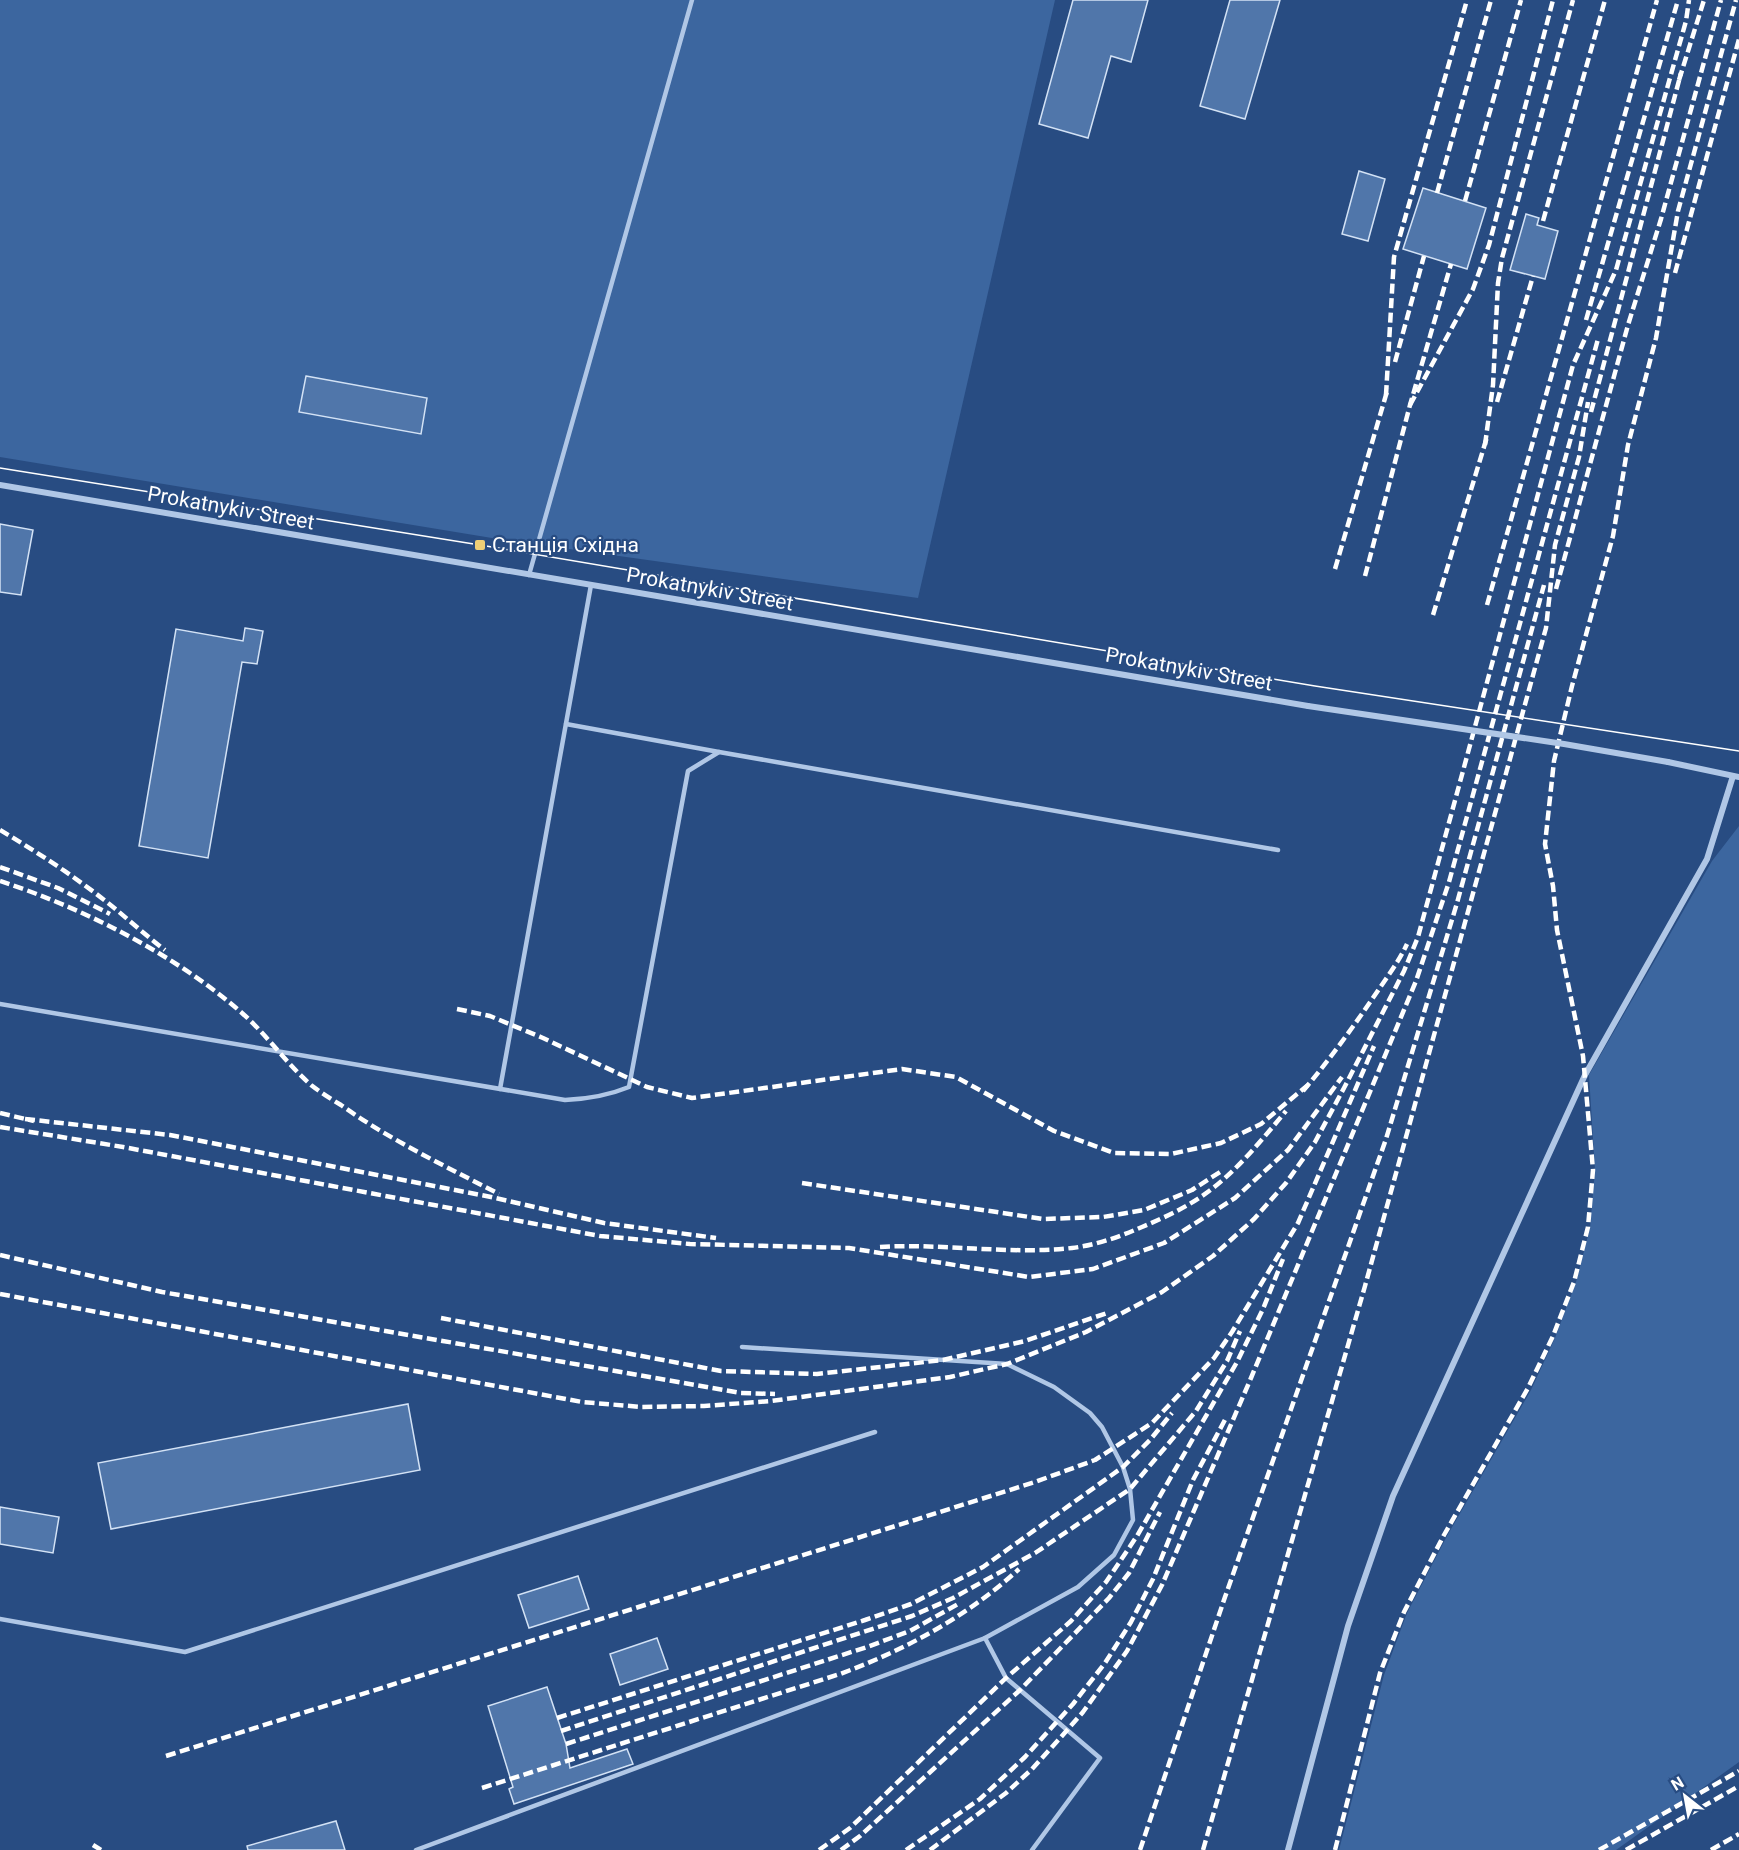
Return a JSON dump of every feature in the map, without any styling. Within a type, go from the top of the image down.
[{"type":"street","name":"Prokatnykiv Street","points":[[0,485],[1308,706],[1564,744],[1668,762],[1736,777]]},
{"type":"street","points":[[1288,1850],[1348,1626],[1393,1496],[1585,1075],[1707,859],[1736,777]]},
{"type":"lane","points":[[529,575],[692,0]]},
{"type":"lane","points":[[500,1089],[591,585]]},
{"type":"lane","points":[[566,724],[1278,850]]},
{"type":"lane","points":[[0,1004],[565,1100],[589,1099],[611,1094],[629,1087],[688,771],[719,752]]},
{"type":"lane","points":[[416,1850],[985,1638],[1078,1587],[1114,1555],[1132,1520],[1130,1489],[1123,1467],[1102,1428],[1090,1413],[1054,1388],[1007,1364],[742,1347]]},
{"type":"lane","points":[[0,1620],[185,1652],[875,1432]]},
{"type":"lane","points":[[985,1638],[1006,1678],[1100,1758],[1032,1850]]},
{"type":"shaded area","points":[[0,0],[1055,0],[918,598],[498,539],[0,457]]},
{"type":"shaded area","points":[[1739,826],[1739,1762],[1616,1850],[1339,1850],[1384,1675],[1407,1613],[1447,1536],[1531,1390],[1555,1338],[1576,1282],[1590,1228],[1595,1170],[1589,1075],[1712,861]]},
{"type":"building","points":[[1073,0],[1148,0],[1131,62],[1111,56],[1088,138],[1039,124]]},
{"type":"building","points":[[1230,0],[1280,0],[1245,119],[1200,106]]},
{"type":"building","points":[[1359,171],[1385,179],[1368,241],[1342,234]]},
{"type":"building","points":[[1423,188],[1486,208],[1467,269],[1403,249]]},
{"type":"building","points":[[1526,214],[1539,218],[1537,225],[1558,231],[1545,279],[1510,270]]},
{"type":"building","points":[[306,376],[427,398],[421,434],[299,412]]},
{"type":"building","points":[[0,524],[33,530],[21,595],[0,592]]},
{"type":"building","points":[[245,628],[263,631],[257,664],[242,662],[208,858],[139,846],[176,629],[243,641]]},
{"type":"building","points":[[408,1404],[420,1470],[111,1529],[98,1463]]},
{"type":"building","points":[[0,1507],[59,1517],[53,1553],[0,1544]]},
{"type":"building","points":[[578,1576],[589,1609],[529,1628],[518,1595]]},
{"type":"building","points":[[657,1638],[668,1669],[620,1685],[610,1654]]},
{"type":"building","points":[[547,1687],[566,1744],[570,1768],[627,1749],[633,1764],[514,1804],[509,1789],[513,1787],[488,1706]]},
{"type":"building","points":[[336,1821],[345,1850],[248,1850],[247,1846]]},
{"type":"tram line","points":[[0,468],[480,545],[1315,686],[1739,751]]},
{"type":"railway","points":[[1386,395],[1394,257],[1467,0]]},
{"type":"railway","points":[[1437,193],[1491,0]]},
{"type":"railway","points":[[1465,201],[1521,0]]},
{"type":"railway","points":[[1410,405],[1473,289],[1489,245],[1553,0]]},
{"type":"railway","points":[[1485,445],[1493,385],[1498,283],[1502,258],[1573,0]]},
{"type":"railway","points":[[1543,221],[1605,0]]},
{"type":"railway","points":[[1487,605],[1657,0]]},
{"type":"railway","points":[[1586,320],[1678,0]]},
{"type":"railway","points":[[0,1294],[582,1402],[642,1407],[704,1406],[771,1401],[950,1377],[1007,1364],[1086,1332],[1162,1292],[1213,1256],[1254,1219],[1286,1183],[1315,1142],[1404,971],[1418,937],[1573,365],[1616,270],[1686,21],[1689,0]]},
{"type":"railway","points":[[1679,80],[1704,0]]},
{"type":"railway","points":[[1556,589],[1628,325],[1661,219],[1721,0]]},
{"type":"railway","points":[[1335,1850],[1380,1673],[1404,1612],[1444,1535],[1528,1388],[1553,1336],[1574,1282],[1588,1227],[1593,1170],[1583,1056],[1557,930],[1553,886],[1545,844],[1554,761],[1613,536],[1628,445],[1656,338],[1678,211],[1736,0]]},
{"type":"railway","points":[[1675,273],[1739,39]]},
{"type":"railway","points":[[1591,412],[1681,73]]},
{"type":"railway","points":[[1395,362],[1424,256]]},
{"type":"railway","points":[[1365,576],[1410,405],[1451,264]]},
{"type":"railway","points":[[1497,402],[1533,276]]},
{"type":"railway","points":[[930,1850],[1006,1793],[1032,1769],[1083,1712],[1127,1651],[1162,1585],[1416,981],[1449,882],[1598,339]]},
{"type":"railway","points":[[1335,569],[1388,388]]},
{"type":"railway","points":[[1203,1850],[1365,1286],[1546,628],[1555,545],[1579,457],[1588,402]]},
{"type":"railway","points":[[1433,615],[1487,437]]},
{"type":"railway","points":[[1140,1850],[1225,1597],[1386,1139],[1457,903],[1544,585]]},
{"type":"railway","points":[[0,830],[82,883],[165,950]]},
{"type":"railway","points":[[0,867],[58,888],[110,914]]},
{"type":"railway","points":[[0,881],[96,919],[158,953],[188,972],[242,1013],[318,1090],[398,1141],[499,1194]]},
{"type":"railway","points":[[1303,1091],[1360,1017],[1407,944]]},
{"type":"railway","points":[[457,1009],[490,1016],[647,1087],[692,1098],[902,1069],[956,1077],[1054,1131],[1114,1153],[1171,1154],[1221,1143],[1261,1124],[1308,1085]]},
{"type":"railway","points":[[166,1756],[1035,1482],[1095,1460],[1152,1423],[1214,1358],[1232,1332],[1298,1223],[1374,1046]]},
{"type":"railway","points":[[0,1127],[123,1147],[600,1236],[690,1244],[849,1248],[1029,1277],[1093,1269],[1164,1243],[1235,1198],[1288,1150],[1342,1077]]},
{"type":"railway","points":[[880,1247],[928,1246],[1048,1250],[1099,1243],[1171,1214],[1211,1189],[1246,1158],[1286,1111]]},
{"type":"railway","points":[[0,1113],[34,1121]]},
{"type":"railway","points":[[25,1119],[170,1135],[491,1197],[604,1223],[716,1238]]},
{"type":"railway","points":[[802,1183],[1043,1219],[1103,1217],[1144,1210],[1192,1190],[1220,1172]]},
{"type":"railway","points":[[0,1255],[162,1292],[741,1393],[775,1394]]},
{"type":"railway","points":[[819,1850],[850,1828],[1006,1678],[1071,1621],[1106,1582],[1137,1536],[1237,1362],[1263,1309],[1283,1259]]},
{"type":"railway","points":[[441,1318],[721,1371],[817,1374],[943,1360],[1025,1341],[1107,1313]]},
{"type":"railway","points":[[561,1731],[912,1616],[953,1598],[1035,1553],[1130,1489],[1196,1411],[1227,1361],[1240,1331]]},
{"type":"railway","points":[[557,1718],[911,1604],[983,1567],[1123,1467],[1150,1440],[1172,1413]]},
{"type":"railway","points":[[906,1850],[980,1799],[1025,1757],[1073,1704],[1105,1663],[1131,1622],[1153,1579],[1193,1480],[1227,1416]]},
{"type":"railway","points":[[841,1850],[860,1836],[1020,1690],[1109,1598],[1129,1573],[1160,1512]]},
{"type":"railway","points":[[482,1788],[864,1665],[912,1643],[957,1617],[1019,1569]]},
{"type":"railway","points":[[566,1744],[867,1647],[910,1631],[958,1604]]},
{"type":"railway","points":[[1599,1850],[1739,1771]]},
{"type":"railway","points":[[1626,1850],[1739,1786]]},
{"type":"railway","points":[[1711,1850],[1739,1834]]},
{"type":"railway","points":[[93,1845],[101,1850]]},
{"type":"place","name":"Станція Східна","points":[[480,545]]}]
